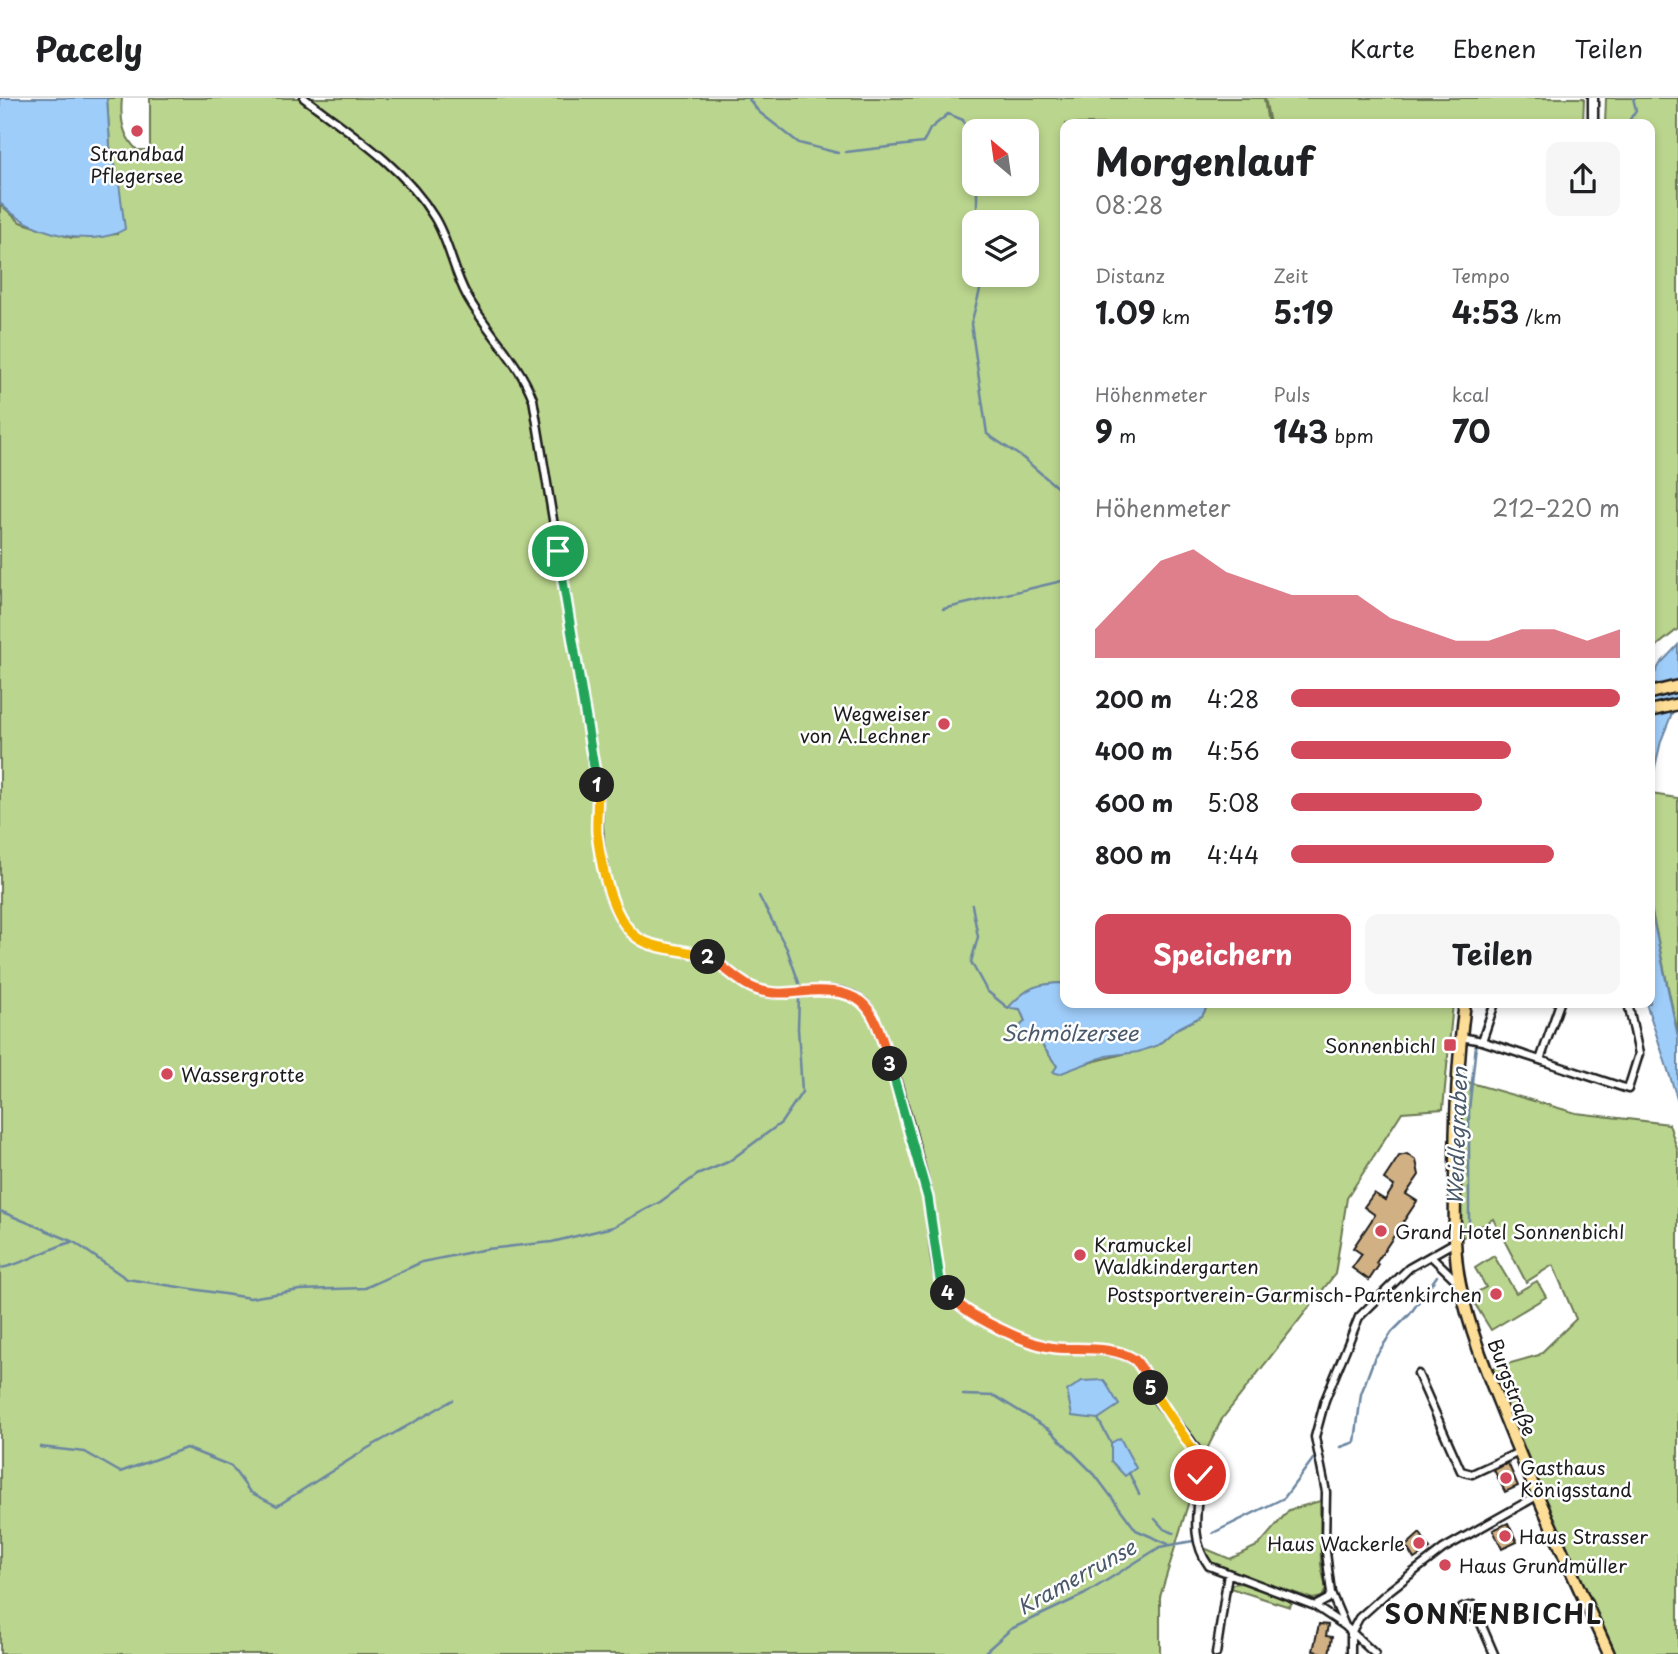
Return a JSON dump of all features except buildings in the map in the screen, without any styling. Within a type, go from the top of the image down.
[{"type":"main road","points":[[1655,692],[1678,686]]},
{"type":"main road","points":[[1655,710],[1678,704]]},
{"type":"main road","name":"Burgstraße","points":[[1464,1008],[1455,1156],[1455,1242],[1460,1284],[1479,1351],[1519,1452],[1609,1654]]},
{"type":"street","points":[[304,98],[355,136],[403,178],[424,203],[443,235],[467,296],[519,369],[533,399],[539,420],[598,791],[597,832],[603,868],[617,912],[633,934],[643,942],[705,956],[739,982],[755,989],[783,993],[832,991],[855,997],[865,1004],[884,1045],[921,1172],[928,1198],[940,1280],[956,1304],[1039,1344],[1121,1354],[1135,1360],[1143,1369],[1154,1395],[1201,1461],[1196,1542],[1209,1566],[1315,1606],[1345,1626],[1375,1654]]},
{"type":"street","points":[[1593,98],[1593,119]]},
{"type":"street","points":[[1482,1041],[1493,1008]]},
{"type":"street","points":[[1541,1060],[1558,1008]]},
{"type":"street","points":[[1461,1037],[1482,1041],[1602,1082],[1631,1088],[1639,1054],[1629,1008]]},
{"type":"street","points":[[1345,1626],[1331,1593],[1325,1544],[1326,1492],[1315,1437],[1319,1419],[1359,1317],[1409,1268],[1455,1242]]},
{"type":"street","points":[[1431,1256],[1460,1284]]},
{"type":"street","points":[[1418,1374],[1461,1471],[1472,1474],[1519,1452]]},
{"type":"street","points":[[1351,1654],[1351,1633],[1359,1618],[1420,1566],[1474,1530],[1537,1496]]},
{"type":"street","points":[[1216,1654],[1228,1574]]},
{"type":"street","points":[[1315,1606],[1328,1599],[1331,1593]]},
{"type":"street","points":[[1478,1618],[1464,1616],[1462,1608],[1473,1605],[1494,1654]]},
{"type":"green space","points":[[107,98],[122,98],[122,120],[128,139],[137,150],[150,150],[150,98],[1264,98],[1267,119],[1060,119],[1060,983],[1034,988],[1009,1008],[1020,1009],[1025,1021],[1017,1031],[1040,1042],[1057,1066],[1088,1063],[1158,1045],[1176,1029],[1202,1016],[1206,1008],[1453,1008],[1443,1109],[1402,1112],[1347,1198],[1335,1274],[1222,1419],[1201,1461],[1160,1597],[1160,1654],[0,1654],[0,204],[20,222],[72,238],[117,234],[120,195],[110,146]]},
{"type":"green space","points":[[1265,98],[1584,98],[1583,119],[1269,119]]},
{"type":"green space","points":[[1606,98],[1678,98],[1678,629],[1655,650],[1655,119],[1605,119]]},
{"type":"green space","points":[[1655,795],[1678,798],[1678,1034],[1655,926]]},
{"type":"green space","points":[[1464,1081],[1576,1113],[1669,1124],[1678,1152],[1678,1654],[1609,1654],[1486,1370],[1539,1355],[1576,1319],[1553,1265],[1526,1282],[1493,1219],[1455,1242],[1457,1096]]},
{"type":"green space","points":[[1494,1256],[1516,1293],[1537,1281],[1546,1297],[1491,1330],[1470,1296],[1486,1287],[1475,1268]]},
{"type":"green space","points":[[1320,1501],[1321,1565],[1326,1589],[1322,1597],[1313,1599],[1218,1567],[1204,1556],[1204,1548],[1230,1559],[1259,1545],[1289,1510]]},
{"type":"green space","points":[[1242,1583],[1292,1601],[1290,1607],[1230,1588],[1233,1584]]},
{"type":"water","points":[[0,98],[107,98],[110,146],[118,176],[125,229],[95,238],[60,234],[26,222],[0,203]]},
{"type":"water","points":[[1678,645],[1678,698],[1661,741],[1655,767],[1655,673]]},
{"type":"water","points":[[1655,929],[1678,1037],[1678,1101],[1648,1008],[1655,1008]]},
{"type":"water","name":"Schmölzersee","points":[[1060,983],[1060,1008],[1206,1008],[1202,1016],[1176,1029],[1158,1045],[1138,1052],[1106,1056],[1059,1074],[1053,1072],[1057,1066],[1040,1042],[1016,1031],[1025,1021],[1020,1009],[1008,1008],[1021,995],[1047,984]]},
{"type":"water","points":[[1104,1380],[1119,1405],[1098,1419],[1072,1416],[1067,1391],[1082,1381]]},
{"type":"water","points":[[1120,1438],[1136,1468],[1125,1476],[1111,1461],[1111,1443]]},
{"type":"waterway","points":[[748,98],[759,112],[799,143],[838,153]]},
{"type":"waterway","points":[[1630,119],[1636,110],[1633,98]]},
{"type":"waterway","points":[[846,152],[923,143],[930,129],[948,114],[962,120]]},
{"type":"waterway","points":[[977,196],[977,210]]},
{"type":"waterway","points":[[981,287],[971,324],[987,434],[1023,458],[1060,490]]},
{"type":"waterway","points":[[943,609],[1060,581]]},
{"type":"waterway","points":[[759,896],[787,949],[799,983]]},
{"type":"waterway","points":[[972,905],[978,937],[971,962],[987,991],[1008,1008]]},
{"type":"waterway","points":[[0,1211],[74,1242],[127,1279],[250,1298],[300,1290],[365,1288],[422,1262],[487,1249],[552,1242],[613,1227],[660,1202],[697,1175],[728,1162],[781,1123],[802,1092],[799,998]]},
{"type":"waterway","name":"Weidlegraben","points":[[1480,1033],[1488,1008]]},
{"type":"waterway","name":"Weidlegraben","points":[[1469,1228],[1469,1110],[1476,1045]]},
{"type":"waterway","points":[[0,1268],[72,1242]]},
{"type":"waterway","name":"Weidlegraben","points":[[1341,1447],[1355,1442],[1361,1394],[1374,1359],[1437,1276]]},
{"type":"waterway","points":[[963,1395],[995,1396],[1050,1430],[1095,1475],[1136,1530],[1168,1544]]},
{"type":"waterway","points":[[40,1447],[85,1452],[120,1472],[186,1448],[231,1466],[250,1492],[277,1506],[368,1448],[453,1400]]},
{"type":"waterway","points":[[1098,1419],[1111,1443]]},
{"type":"waterway","name":"Weidlegraben","points":[[1213,1533],[1284,1498],[1313,1459]]},
{"type":"waterway","points":[[1129,1473],[1139,1494]]},
{"type":"waterway","points":[[1155,1519],[1164,1529],[1174,1533]]},
{"type":"waterway","name":"Kramerrunse","points":[[983,1654],[1011,1629],[1085,1594],[1160,1547],[1193,1541]]},
{"type":"place","name":"Strandbad Pflegersee","points":[[137,131]]},
{"type":"place","name":"Wegweiser von A.Lechner","points":[[944,724]]},
{"type":"place","name":"Sonnenbichl","points":[[1450,1045]]},
{"type":"place","name":"Wassergrotte","points":[[167,1074]]},
{"type":"place","name":"Grand Hotel Sonnenbichl","points":[[1381,1231]]},
{"type":"place","name":"Kramuckel Waldkindergarten","points":[[1080,1255]]},
{"type":"place","name":"Postsportverein-Garmisch-Partenkirchen","points":[[1496,1294]]},
{"type":"place","name":"Gasthaus Königsstand","points":[[1506,1478]]},
{"type":"place","name":"Haus Strasser","points":[[1505,1536]]},
{"type":"place","name":"Haus Wackerle","points":[[1419,1543]]},
{"type":"place","name":"Haus Grundmüller","points":[[1445,1565]]},
{"type":"district","name":"SONNENBICHL","points":[[1494,1613]]},
{"type":"route","points":[[558,551],[598,791],[597,832],[603,868],[617,912],[625,924],[643,942],[705,956],[739,982],[755,989],[768,993],[832,991],[861,1000],[872,1014],[904,1107],[928,1198],[940,1280],[956,1304],[992,1325],[1039,1344],[1055,1348],[1085,1348],[1121,1354],[1135,1360],[1143,1369],[1154,1395],[1201,1461],[1200,1475]]}]
